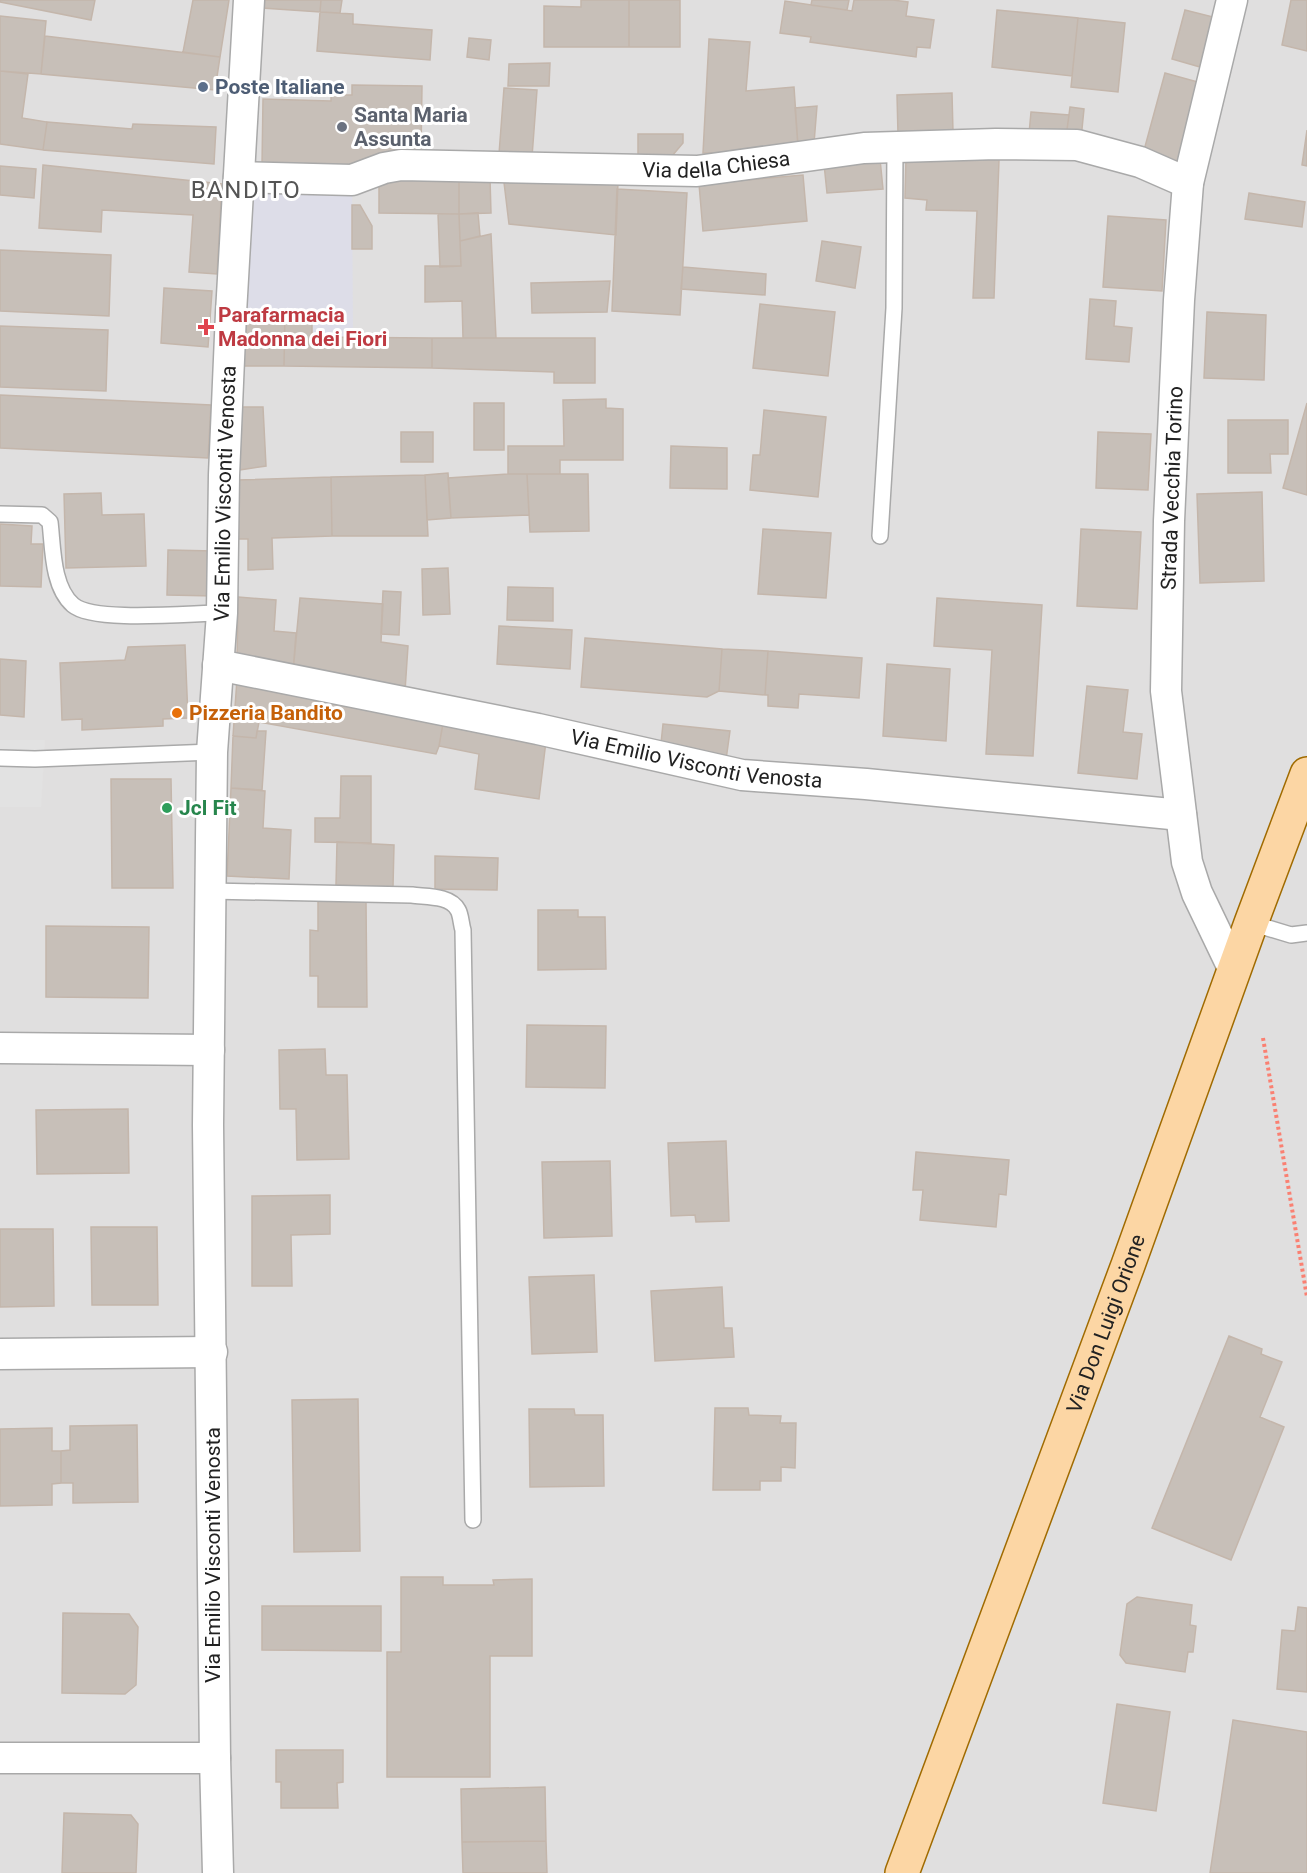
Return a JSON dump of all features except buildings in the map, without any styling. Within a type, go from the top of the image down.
[{"type":"main road","name":"Via Don Luigi Orione","points":[[902,1873],[1128,1265],[1307,774]]},
{"type":"street","name":"Via Emilio Visconti Venosta","points":[[218,1873],[209,1050],[212,752],[222,613],[225,463],[249,0]]},
{"type":"street","name":"Strada Vecchia Torino","points":[[1232,0],[1188,183],[1179,300],[1169,521],[1166,691],[1187,862],[1197,893],[1234,970]]},
{"type":"street","name":"Via della Chiesa","points":[[239,177],[352,180],[384,168],[401,165],[697,171],[864,148],[996,144],[1077,145],[1140,162],[1188,183]]},
{"type":"street","name":"Via Emilio Visconti Venosta","points":[[218,665],[538,729],[742,774],[1180,815]]},
{"type":"street","points":[[0,1048],[209,1050]]},
{"type":"street","points":[[0,1354],[212,1352]]},
{"type":"street","points":[[0,1758],[215,1758]]},
{"type":"lane","points":[[880,536],[894,308],[895,147]]},
{"type":"lane","points":[[0,514],[42,515],[50,522],[55,574],[71,604],[82,611],[105,615],[222,613]]},
{"type":"lane","points":[[0,758],[35,759],[212,752]]},
{"type":"lane","points":[[210,891],[411,895],[444,900],[458,910],[463,930],[473,1520]]},
{"type":"lane","points":[[1251,923],[1292,935],[1307,933]]},
{"type":"path","points":[[1263,1038],[1307,1297]]},
{"type":"shaded area","points":[[0,0],[1307,0],[1307,1873],[0,1873]]},
{"type":"shaded area","points":[[239,177],[352,180],[353,337],[312,337],[311,313],[231,313]]},
{"type":"shaded area","points":[[0,740],[45,740],[41,807],[0,807]]},
{"type":"place","name":"Poste Italiane","points":[[203,87]]},
{"type":"place","name":"Santa Maria Assunta","points":[[342,127]]},
{"type":"place","name":"Parafarmacia Madonna dei Fiori","points":[[206,327]]},
{"type":"place","name":"Pizzeria Bandito","points":[[177,713]]},
{"type":"place","name":"Jcl Fit","points":[[167,808]]},
{"type":"district","name":"BANDITO","points":[[246,190]]}]
